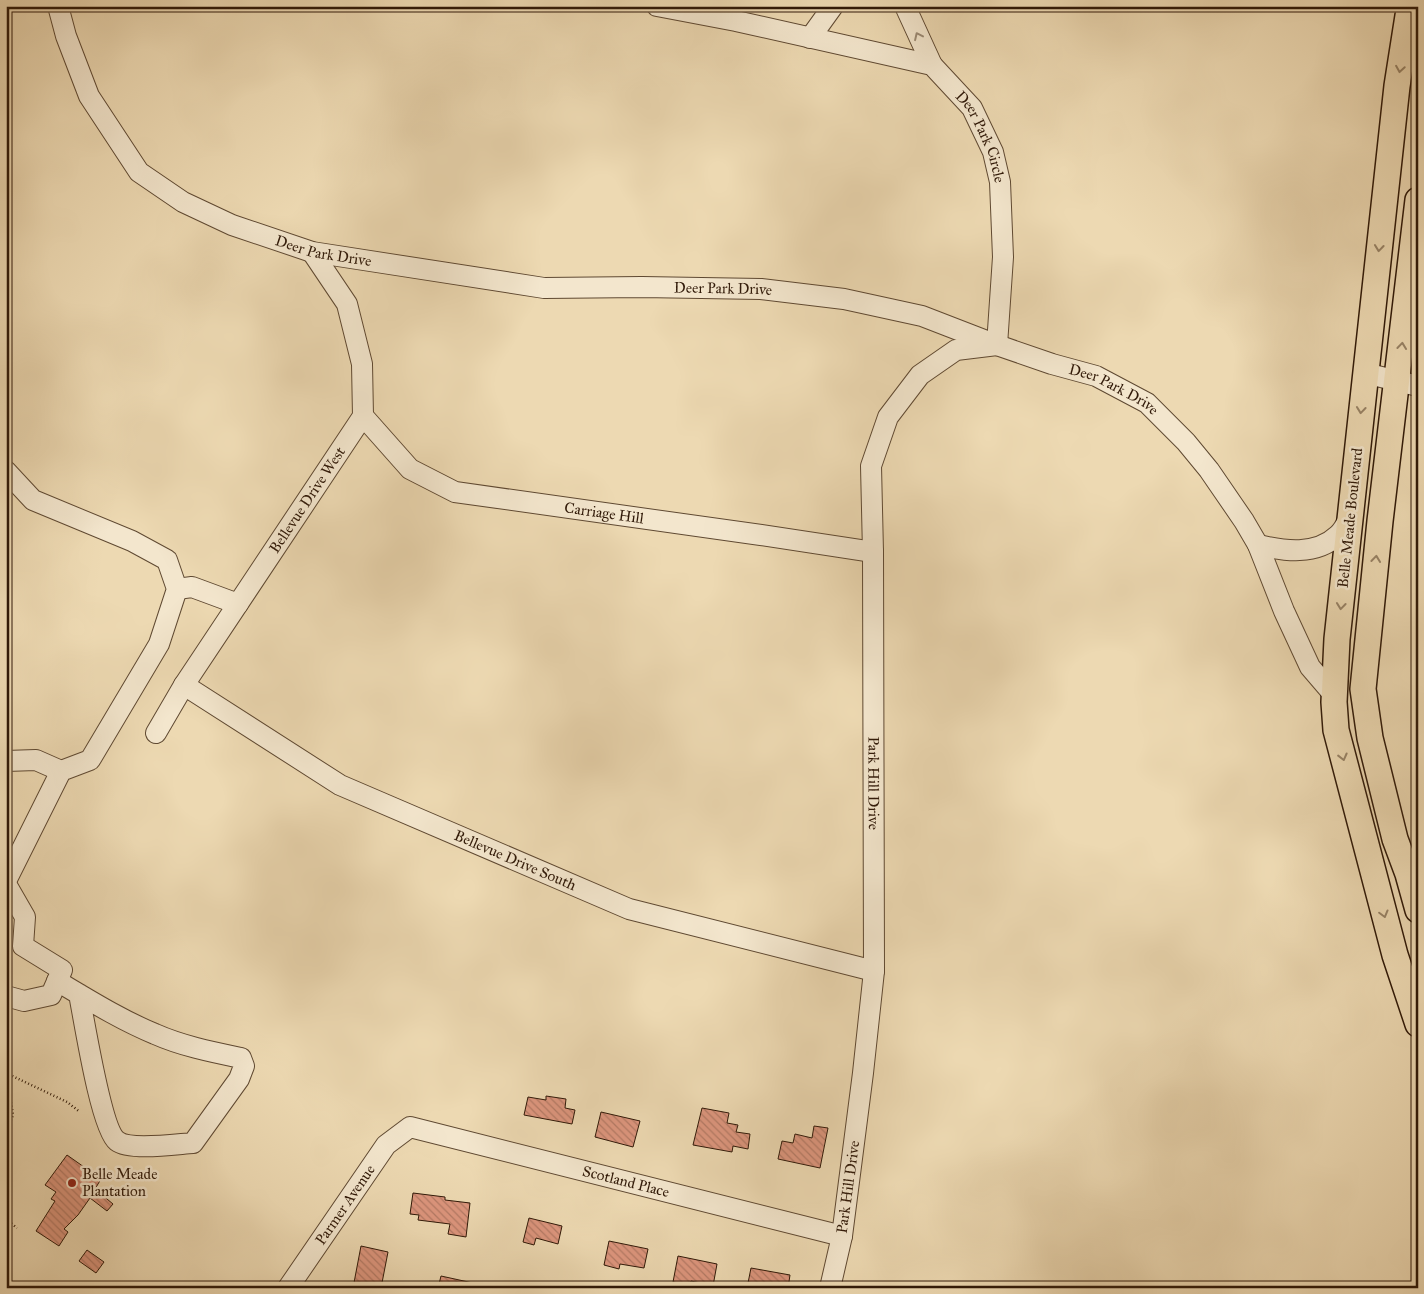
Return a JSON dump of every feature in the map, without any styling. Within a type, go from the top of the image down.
[{"type":"main road","name":"Belle Meade Boulevard","points":[[1418,9],[1408,16],[1397,86],[1337,639],[1334,696],[1336,730],[1395,955],[1418,1024]]},
{"type":"main road","name":"Belle Meade Boulevard","points":[[1417,211],[1408,383],[1380,521],[1363,694],[1370,738],[1395,839],[1408,874],[1418,910]]},
{"type":"main road","points":[[1382,218],[1417,211]]},
{"type":"main road","points":[[1351,515],[1380,521]]},
{"type":"main road","points":[[1334,696],[1363,694]]},
{"type":"street","name":"Deer Park Drive","points":[[58,6],[66,36],[89,96],[139,172],[183,202],[232,225],[312,252],[544,288],[761,289],[844,299],[922,316],[1052,364],[1096,376],[1147,403],[1186,442],[1209,470],[1244,521],[1258,545],[1284,611],[1310,667],[1334,696]]},
{"type":"street","points":[[657,6],[736,21],[932,65]]},
{"type":"street","points":[[810,38],[832,6]]},
{"type":"street","name":"Deer Park Circle","points":[[906,6],[932,65],[972,108],[993,152],[1000,182],[1003,256],[997,345]]},
{"type":"street","points":[[312,252],[347,304],[362,364],[363,416]]},
{"type":"street","name":"Park Hill Drive","points":[[830,1288],[842,1236],[864,1067],[874,971],[871,466],[888,417],[920,375],[956,350],[997,345]]},
{"type":"street","points":[[1365,373],[1408,383]]},
{"type":"street","name":"Carriage Hill","points":[[363,416],[410,470],[456,492],[873,552]]},
{"type":"street","name":"Bellevue Drive West","points":[[156,733],[184,685],[363,416]]},
{"type":"street","points":[[6,471],[33,500],[132,541],[167,560],[177,589],[159,644],[90,760],[61,771],[6,882],[25,917],[15,941],[62,970],[51,995],[24,1001],[6,996]]},
{"type":"street","points":[[1258,545],[1279,550],[1296,551],[1318,546],[1337,536],[1351,515]]},
{"type":"street","points":[[177,589],[192,587],[238,604]]},
{"type":"street","name":"Bellevue Drive South","points":[[184,685],[340,784],[629,909],[874,971]]},
{"type":"street","points":[[6,761],[36,760],[61,771]]},
{"type":"street","points":[[57,981],[116,1015],[157,1035],[212,1052],[240,1058],[244,1066],[239,1079],[193,1143],[166,1146],[132,1146],[118,1141],[109,1130],[100,1099],[79,994]]},
{"type":"street","name":"Scotland Place","points":[[410,1128],[842,1236]]},
{"type":"street","name":"Parmer Avenue","points":[[288,1288],[386,1145],[410,1128]]},
{"type":"path","points":[[6,1073],[67,1102],[80,1112]]},
{"type":"path","points":[[6,1086],[13,1115],[6,1132]]},
{"type":"path","points":[[6,1219],[17,1228]]},
{"type":"building","points":[[546,1096],[566,1099],[565,1108],[575,1110],[572,1124],[524,1115],[528,1097],[546,1100]]},
{"type":"building","points":[[702,1108],[729,1113],[727,1123],[738,1125],[736,1132],[750,1134],[748,1149],[733,1146],[732,1152],[693,1145]]},
{"type":"building","points":[[601,1112],[640,1121],[633,1147],[595,1137]]},
{"type":"building","points":[[814,1126],[828,1128],[820,1168],[778,1159],[782,1141],[793,1143],[795,1134],[812,1138]]},
{"type":"building","points":[[67,1155],[101,1179],[95,1189],[113,1204],[107,1211],[90,1198],[78,1215],[64,1229],[68,1232],[59,1246],[36,1231],[55,1201],[51,1199],[56,1192],[45,1185]]},
{"type":"building","points":[[413,1193],[445,1197],[445,1200],[470,1203],[466,1237],[448,1234],[450,1224],[418,1220],[419,1215],[410,1214]]},
{"type":"building","points":[[529,1218],[562,1226],[558,1244],[536,1238],[534,1245],[523,1242]]},
{"type":"building","points":[[609,1241],[648,1249],[644,1268],[620,1264],[619,1269],[604,1265]]},
{"type":"building","points":[[361,1246],[388,1252],[381,1288],[353,1288]]},
{"type":"building","points":[[87,1250],[104,1262],[96,1273],[79,1261]]},
{"type":"building","points":[[678,1256],[717,1264],[713,1286],[691,1281],[690,1285],[673,1282]]},
{"type":"building","points":[[751,1268],[790,1275],[788,1288],[747,1288]]},
{"type":"building","points":[[441,1276],[473,1283],[472,1288],[438,1288]]},
{"type":"place","name":"Belle Meade Plantation","points":[[72,1183]]}]
